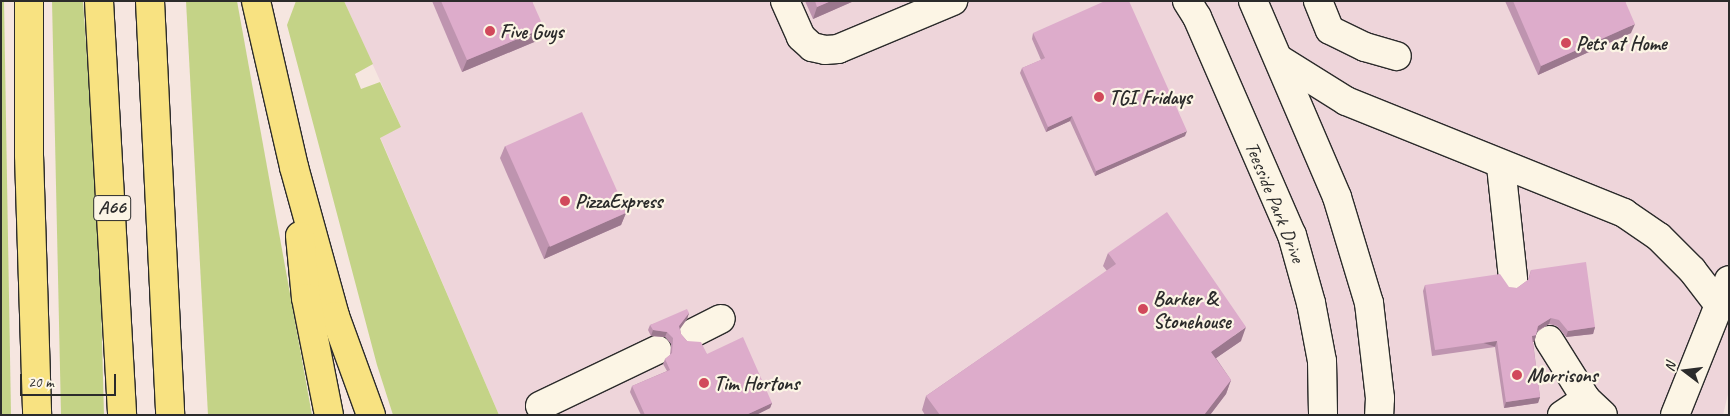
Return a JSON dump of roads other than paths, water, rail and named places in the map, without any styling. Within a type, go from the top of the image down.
[{"type":"highway","points":[[28,1],[29,155],[37,415]]},
{"type":"highway","name":"A66","points":[[99,1],[122,415]]},
{"type":"highway","name":"A66","points":[[150,1],[170,415]]},
{"type":"highway","points":[[256,1],[294,167],[335,316],[371,415]]},
{"type":"highway","points":[[294,167],[306,298],[329,415]]},
{"type":"street","points":[[785,1],[801,37],[812,47],[825,50],[838,49],[953,1]]},
{"type":"street","name":"Teesside Park Drive","points":[[1187,1],[1197,17],[1292,235],[1312,303],[1322,361],[1323,415]]},
{"type":"street","points":[[1253,1],[1337,198],[1369,303],[1380,398],[1379,415]]},
{"type":"street","points":[[1318,1],[1330,30],[1365,47],[1397,56]]},
{"type":"street","points":[[1279,59],[1346,101],[1624,214],[1658,237],[1692,270],[1724,292],[1675,415]]},
{"type":"street","points":[[1502,166],[1513,278]]},
{"type":"street","points":[[693,333],[721,319]]},
{"type":"street","points":[[1549,340],[1597,410],[1562,415]]},
{"type":"street","points":[[540,406],[657,350]]},
{"type":"place","name":"Five Guys","points":[[490,31]]},
{"type":"place","name":"Pets at Home","points":[[1566,43]]},
{"type":"place","name":"TGI Fridays","points":[[1099,97]]},
{"type":"place","name":"PizzaExpress","points":[[565,201]]},
{"type":"place","name":"Barker & Stonehouse","points":[[1143,309]]},
{"type":"place","name":"Morrisons","points":[[1517,375]]},
{"type":"place","name":"Tim Hortons","points":[[704,383]]}]
